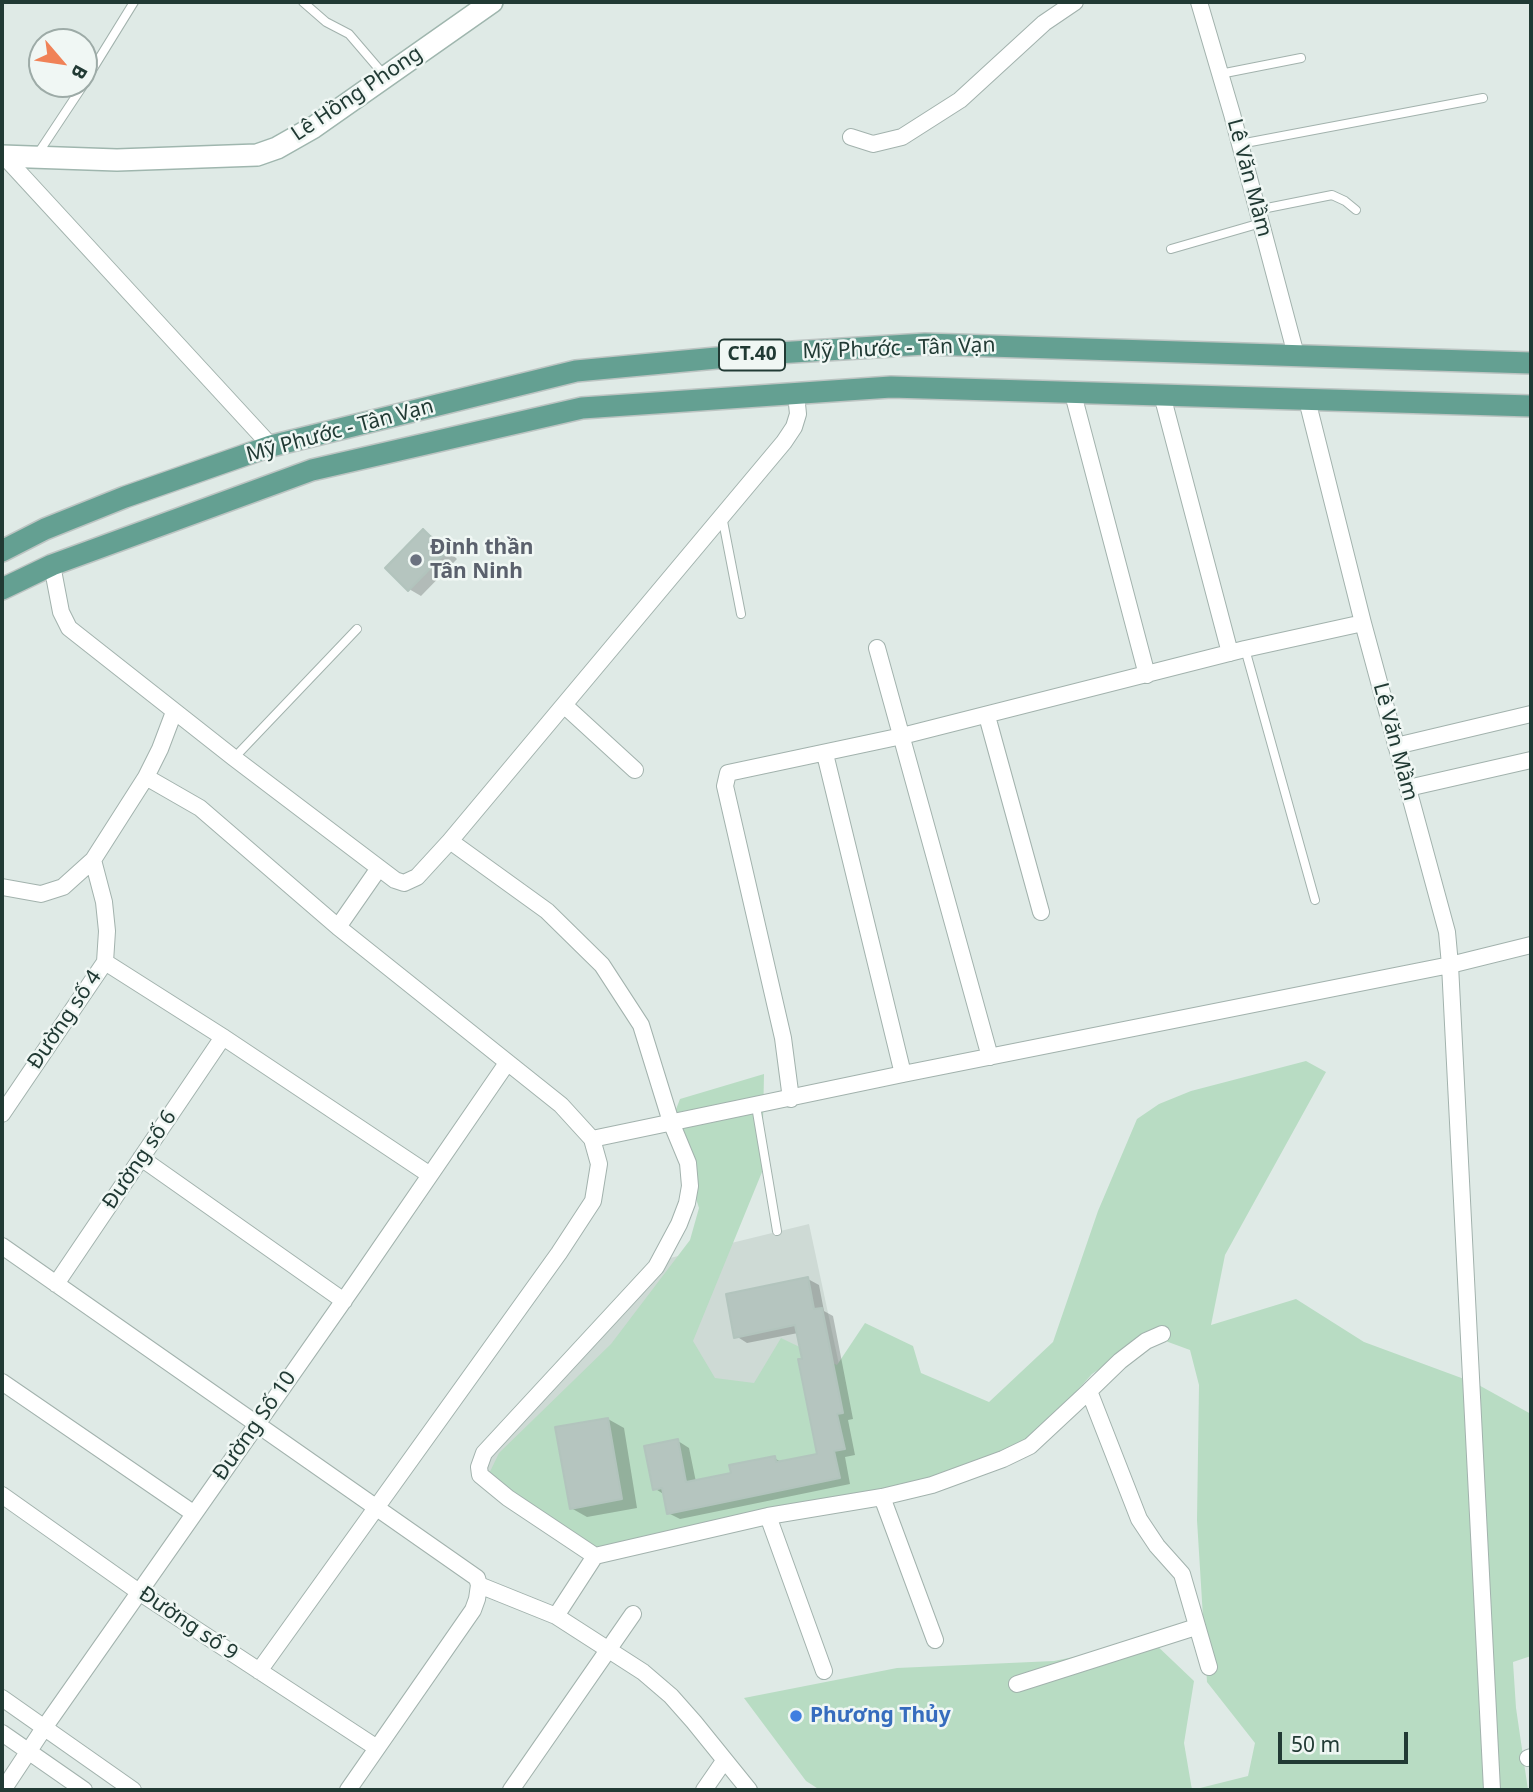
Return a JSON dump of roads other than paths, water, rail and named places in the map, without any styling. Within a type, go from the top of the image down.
[{"type":"main road","name":"Lê Hồng Phong","points":[[3,156],[117,160],[257,155],[277,148],[314,127],[492,2]]},
{"type":"main road","name":"Mỹ Phước - Tân Vạn","points":[[2,551],[73,518],[271,446],[576,371],[760,354],[925,344],[1531,363]]},
{"type":"main road","name":"Mỹ Phước - Tân Vạn","points":[[2,589],[52,565],[312,470],[595,407],[891,387],[1531,406]]},
{"type":"street","points":[[850,137],[873,144],[902,137],[960,100],[1044,23],[1075,2]]},
{"type":"street","name":"Lê Văn Mầm","points":[[1199,2],[1296,355]]},
{"type":"street","points":[[3,156],[271,446]]},
{"type":"street","points":[[52,565],[61,612],[69,628],[234,758],[395,880],[404,883],[417,877],[450,841],[794,427],[798,414],[796,394]]},
{"type":"street","points":[[1073,394],[1147,675]]},
{"type":"street","points":[[1163,395],[1237,651]]},
{"type":"street","name":"Lê Văn Mầm","points":[[1307,400],[1363,623],[1447,932],[1492,1790]]},
{"type":"street","points":[[791,1099],[783,1038],[724,786],[728,773],[825,754],[987,716],[1237,651],[1363,623]]},
{"type":"street","points":[[877,649],[990,1057]]},
{"type":"street","points":[[564,705],[635,770]]},
{"type":"street","points":[[2,887],[41,894],[63,887],[93,860],[146,777],[174,712]]},
{"type":"street","points":[[1396,746],[1531,714]]},
{"type":"street","points":[[987,716],[1041,912]]},
{"type":"street","points":[[825,754],[902,1074]]},
{"type":"street","points":[[1408,788],[1531,760]]},
{"type":"street","points":[[146,777],[200,808],[338,927],[574,1117],[593,1139],[599,1164],[593,1201],[559,1253],[259,1671]]},
{"type":"street","points":[[450,841],[547,911],[602,965],[641,1025],[671,1122],[688,1163],[690,1186],[687,1203],[656,1267],[484,1453],[479,1467],[481,1475],[508,1498],[595,1556]]},
{"type":"street","points":[[93,860],[104,902],[107,931],[105,962],[430,1175]]},
{"type":"street","points":[[338,927],[379,868]]},
{"type":"street","points":[[593,1139],[902,1074],[1330,991],[1531,945]]},
{"type":"street","name":"Đường số 4","points":[[2,1114],[105,962]]},
{"type":"street","name":"Đường số 6","points":[[56,1284],[223,1037]]},
{"type":"street","name":"Đường Số 10","points":[[3,1790],[507,1063]]},
{"type":"street","points":[[141,1158],[344,1301]]},
{"type":"street","points":[[2,1246],[477,1577],[479,1585],[473,1609],[348,1790]]},
{"type":"street","points":[[556,1616],[595,1556],[768,1516],[882,1497],[932,1485],[1030,1446],[1120,1361],[1146,1341],[1162,1334]]},
{"type":"street","points":[[2,1382],[194,1513]]},
{"type":"street","points":[[1089,1391],[1139,1519],[1157,1546],[1182,1574],[1209,1667]]},
{"type":"street","name":"Đường số 9","points":[[2,1495],[139,1592],[377,1748]]},
{"type":"street","points":[[882,1497],[935,1640]]},
{"type":"street","points":[[768,1516],[824,1671]]},
{"type":"street","points":[[479,1585],[556,1616],[643,1672],[671,1696],[749,1790]]},
{"type":"street","points":[[511,1790],[633,1614]]},
{"type":"street","points":[[1017,1684],[1196,1627]]},
{"type":"street","points":[[2,1699],[133,1790]]},
{"type":"street","points":[[2,1733],[84,1790]]},
{"type":"street","points":[[704,1790],[724,1761]]},
{"type":"lane","points":[[98,61],[134,2]]},
{"type":"lane","points":[[303,2],[326,22],[349,34],[385,76]]},
{"type":"lane","points":[[1220,74],[1301,58]]},
{"type":"lane","points":[[1240,144],[1483,97]]},
{"type":"lane","points":[[36,157],[75,98]]},
{"type":"lane","points":[[1171,249],[1259,217],[1332,195],[1356,210]]},
{"type":"lane","points":[[722,516],[741,614]]},
{"type":"lane","points":[[234,758],[357,629]]},
{"type":"lane","points":[[1237,651],[1315,900]]},
{"type":"lane","points":[[756,1106],[777,1231]]},
{"type":"place","name":"Đình thần Tân Ninh","points":[[416,560]]},
{"type":"place","name":"Phương Thủy","points":[[796,1716]]}]
